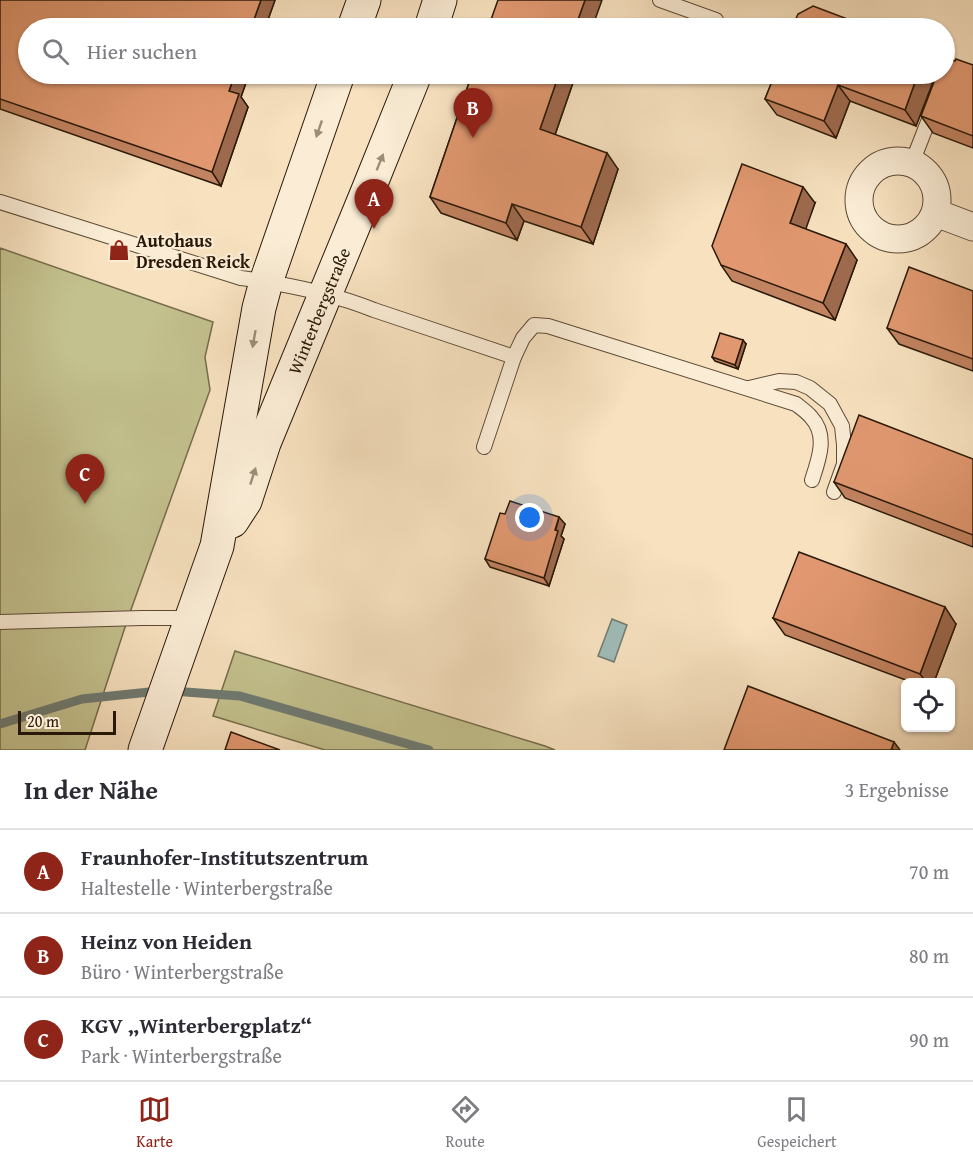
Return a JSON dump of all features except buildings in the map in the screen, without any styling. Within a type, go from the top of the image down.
[{"type":"main road","points":[[358,18],[364,0]]},
{"type":"main road","points":[[434,18],[440,0]]},
{"type":"main road","name":"Winterbergstraße","points":[[145,750],[217,546],[257,320],[266,282],[335,84]]},
{"type":"main road","name":"Winterbergstraße","points":[[217,546],[245,501],[264,443],[411,84]]},
{"type":"street","points":[[901,160],[912,163],[927,173],[937,189],[936,213],[921,233],[897,240],[885,237],[873,231],[860,210],[859,197],[862,184],[868,174],[878,166],[901,160]]},
{"type":"street","points":[[936,213],[973,226]]},
{"type":"lane","points":[[660,0],[711,18]]},
{"type":"lane","points":[[912,163],[938,93]]},
{"type":"lane","points":[[0,202],[241,278],[352,301],[514,357]]},
{"type":"lane","points":[[484,447],[514,357],[523,338],[534,325],[548,326],[796,404],[812,418],[821,435],[820,454],[812,480]]},
{"type":"lane","points":[[747,389],[779,381],[796,382],[810,388],[830,404],[842,426],[844,445],[844,464],[834,492]]},
{"type":"lane","points":[[0,622],[191,618]]},
{"type":"shaded area","points":[[0,248],[213,322],[205,357],[210,390],[128,618],[85,750],[0,750]]},
{"type":"shaded area","points":[[235,651],[555,750],[325,750],[213,716]]},
{"type":"water","points":[[612,619],[627,625],[614,662],[598,656]]},
{"type":"waterway","points":[[0,724],[82,699],[159,691]]},
{"type":"waterway","points":[[172,691],[240,696],[429,750]]},
{"type":"place","name":"Heinz von Heiden","points":[[473,138]]},
{"type":"place","name":"Fraunhofer-Institutszentrum","points":[[374,229]]},
{"type":"place","name":"Autohaus Dresden Reick","points":[[119,250]]},
{"type":"place","name":"KGV „Winterbergplatz“","points":[[85,504]]}]
